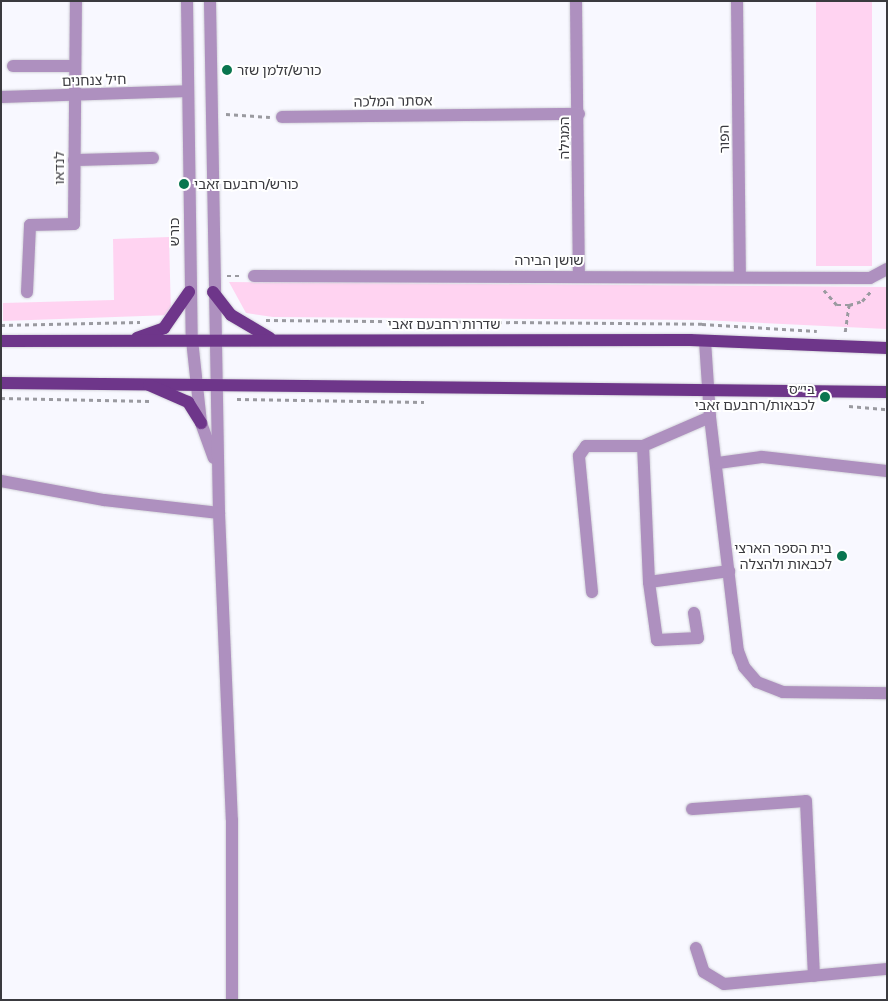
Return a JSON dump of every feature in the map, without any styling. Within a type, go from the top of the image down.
[{"type":"main road","points":[[129,341],[164,328],[189,292]]},
{"type":"main road","points":[[213,292],[244,326],[274,340]]},
{"type":"main road","name":"שדרות רחבעם זאבי","points":[[1,341],[705,341],[887,348]]},
{"type":"main road","points":[[1,383],[194,384],[214,382],[708,387],[887,392]]},
{"type":"main road","points":[[144,383],[188,402],[201,423]]},
{"type":"street","name":"לנדאו","points":[[27,292],[30,225],[74,224],[76,1]]},
{"type":"street","name":"כורש","points":[[187,1],[189,292],[194,384],[201,423],[214,460],[218,495],[232,820],[232,1000]]},
{"type":"street","name":"כורש","points":[[210,1],[213,340],[218,434],[214,460]]},
{"type":"street","name":"המגילה","points":[[576,1],[580,275]]},
{"type":"street","name":"הפור","points":[[737,1],[740,277]]},
{"type":"street","points":[[14,66],[75,66]]},
{"type":"street","name":"חיל צנחנים","points":[[1,97],[74,97],[188,91]]},
{"type":"street","name":"אסתר המלכה","points":[[282,117],[579,114]]},
{"type":"street","points":[[74,160],[154,158]]},
{"type":"street","name":"שושן הבירה","points":[[254,276],[580,275],[818,278],[883,273]]},
{"type":"street","points":[[705,341],[710,417],[718,462],[738,650],[757,682],[783,692],[887,694]]},
{"type":"street","points":[[592,592],[579,456],[586,446],[644,446],[710,417]]},
{"type":"street","points":[[644,446],[649,582],[657,640],[698,638],[694,614]]},
{"type":"street","points":[[718,462],[762,457],[887,471]]},
{"type":"street","points":[[1,481],[104,500],[218,513]]},
{"type":"street","points":[[649,582],[729,571]]},
{"type":"street","points":[[692,809],[806,801],[814,976]]},
{"type":"street","points":[[696,948],[704,972],[724,984],[887,969]]},
{"type":"path","points":[[211,113],[282,117]]},
{"type":"path","points":[[818,278],[837,305],[849,305],[862,302],[883,273]]},
{"type":"path","points":[[213,276],[254,276]]},
{"type":"path","points":[[846,332],[849,305]]},
{"type":"path","points":[[263,320],[702,324],[826,331]]},
{"type":"path","points":[[1,325],[143,322]]},
{"type":"path","points":[[836,332],[854,333]]},
{"type":"path","points":[[1,398],[158,400]]},
{"type":"shaded area","points":[[816,1],[872,1],[872,266],[816,266]]},
{"type":"shaded area","points":[[169,237],[171,315],[3,321],[3,303],[114,300],[113,239]]},
{"type":"shaded area","points":[[229,282],[887,287],[887,329],[703,320],[273,317],[246,313]]},
{"type":"place","name":"כורש/זלמן שזר","points":[[227,70]]},
{"type":"place","name":"כורש/רחבעם זאבי","points":[[184,184]]},
{"type":"place","name":"בי״ס לכבאות/רחבעם זאבי","points":[[825,397]]},
{"type":"place","name":"בית הספר הארצי לכבאות ולהצלה","points":[[842,556]]}]
